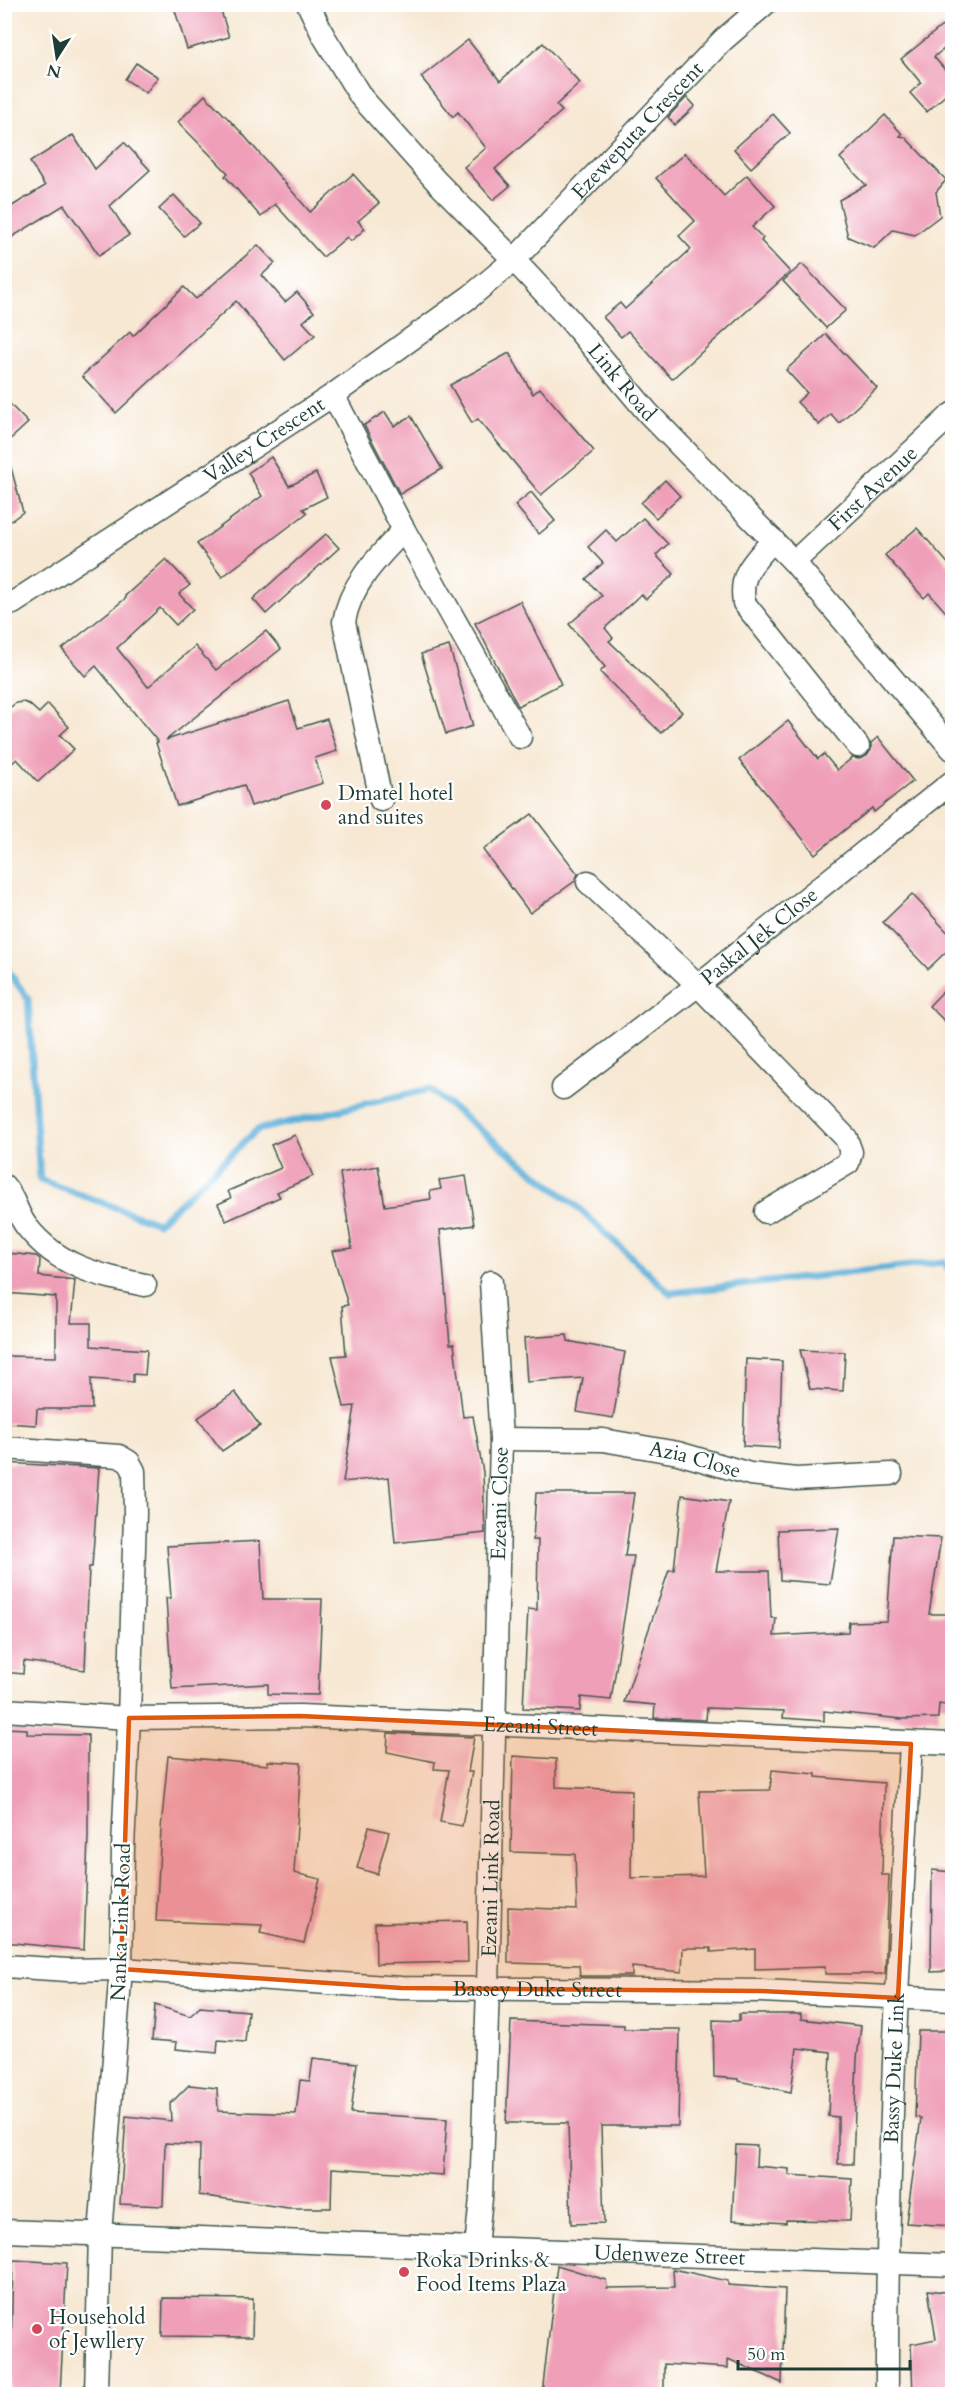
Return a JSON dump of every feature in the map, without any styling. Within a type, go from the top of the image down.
[{"type":"street","name":"Link Road","points":[[308,4],[323,35],[361,97],[437,182],[569,319],[648,413],[794,562],[952,749]]},
{"type":"street","name":"Ezeweputa Crescent","points":[[514,260],[723,40],[765,4]]},
{"type":"street","name":"Valley Crescent","points":[[4,606],[14,603],[333,395],[471,296],[514,260]]},
{"type":"street","points":[[333,395],[404,530],[520,737]]},
{"type":"street","name":"First Avenue","points":[[794,562],[952,414]]},
{"type":"street","points":[[381,800],[344,622],[346,609],[374,561],[404,530]]},
{"type":"street","points":[[773,540],[748,571],[741,586],[744,603],[858,747]]},
{"type":"street","name":"Paskal Jek Close","points":[[563,1088],[698,985],[952,782]]},
{"type":"street","points":[[588,882],[698,985],[846,1138],[851,1152],[848,1164],[766,1212]]},
{"type":"street","points":[[4,1186],[12,1196],[25,1225],[46,1248],[68,1263],[102,1276],[145,1285]]},
{"type":"street","name":"Ezeani Close","points":[[491,1282],[501,1439],[495,1725]]},
{"type":"street","name":"Azia Close","points":[[501,1439],[603,1440],[678,1453],[750,1474],[796,1479],[891,1474]]},
{"type":"street","name":"Nanka Link Road","points":[[4,1448],[119,1456],[129,1461],[134,1471],[121,1969],[100,2234],[96,2394]]},
{"type":"street","name":"Ezeani Street","points":[[4,1710],[129,1718],[300,1716],[952,1744]]},
{"type":"street","name":"Ezeani Link Road","points":[[476,2247],[481,2198],[495,1725]]},
{"type":"street","name":"Bassy Duke Link","points":[[887,2394],[886,2263],[911,1743]]},
{"type":"street","name":"Bassey Duke Street","points":[[4,1966],[68,1970],[121,1969],[401,1988],[761,1991],[952,2000]]},
{"type":"street","name":"Udenweze Street","points":[[4,2231],[952,2265]]},
{"type":"highlighted area","points":[[300,1716],[911,1744],[898,1998],[761,1991],[401,1988],[121,1969],[129,1718]]},
{"type":"building","points":[[173,4],[219,4],[229,37],[187,49]]},
{"type":"building","points":[[942,26],[952,42],[934,57],[952,78],[952,89],[927,112],[910,93],[921,83],[901,59]]},
{"type":"building","points":[[468,40],[500,81],[543,43],[580,83],[556,105],[562,111],[495,169],[510,186],[493,200],[464,167],[486,148],[458,112],[453,117],[421,77]]},
{"type":"building","points":[[136,63],[158,77],[146,93],[125,79]]},
{"type":"building","points":[[205,95],[241,132],[310,212],[353,174],[379,203],[358,221],[365,229],[351,241],[347,237],[323,257],[275,204],[261,217],[225,176],[228,173],[178,122]]},
{"type":"building","points":[[687,97],[695,106],[675,125],[668,117]]},
{"type":"building","points":[[773,114],[790,133],[751,168],[734,149]]},
{"type":"building","points":[[885,115],[902,134],[900,136],[905,137],[946,180],[936,192],[940,216],[915,235],[893,230],[874,248],[848,237],[839,200],[866,185],[840,158]]},
{"type":"building","points":[[73,135],[95,169],[124,142],[150,170],[110,206],[129,235],[99,255],[64,205],[4,242],[4,211],[45,186],[30,162]]},
{"type":"building","points":[[685,153],[724,196],[747,175],[775,206],[752,227],[763,238],[761,241],[790,272],[672,379],[628,331],[621,337],[603,317],[620,303],[625,309],[691,249],[679,236],[695,221],[656,178]]},
{"type":"building","points":[[174,195],[200,223],[184,236],[159,209]]},
{"type":"building","points":[[258,245],[275,263],[262,275],[285,302],[297,292],[314,312],[303,322],[315,335],[285,360],[236,301],[116,413],[82,376],[130,332],[133,336],[184,287],[196,299]]},
{"type":"building","points":[[802,264],[846,310],[826,328],[783,281]]},
{"type":"building","points":[[826,334],[877,388],[839,423],[831,414],[819,425],[797,402],[807,393],[786,370]]},
{"type":"building","points":[[509,353],[533,394],[540,388],[594,451],[541,495],[478,419],[472,423],[450,385]]},
{"type":"building","points":[[4,398],[28,423],[4,445]]},
{"type":"building","points":[[385,412],[394,426],[411,416],[442,469],[400,494],[364,425]]},
{"type":"building","points":[[271,457],[289,486],[316,473],[327,497],[303,509],[307,513],[222,577],[197,544],[262,496],[248,473]]},
{"type":"building","points":[[10,464],[23,512],[4,526],[4,465]]},
{"type":"building","points":[[665,480],[680,496],[656,518],[641,503]]},
{"type":"building","points":[[531,492],[555,521],[539,534],[515,505]]},
{"type":"building","points":[[643,518],[668,544],[656,555],[674,574],[646,599],[641,594],[605,628],[613,638],[609,641],[682,712],[661,733],[600,672],[605,667],[569,624],[602,596],[586,579],[603,563],[588,547],[606,530],[617,542]]},
{"type":"building","points":[[917,528],[952,568],[952,619],[929,593],[924,598],[885,555]]},
{"type":"building","points":[[326,534],[339,548],[266,614],[253,599]]},
{"type":"building","points":[[166,559],[190,585],[179,594],[193,609],[176,625],[160,608],[117,648],[148,687],[195,646],[216,670],[266,631],[281,649],[166,740],[289,701],[298,728],[327,719],[337,751],[315,758],[323,783],[251,806],[244,785],[177,806],[156,743],[158,742],[96,666],[85,676],[62,649],[126,598],[125,596]]},
{"type":"building","points":[[520,601],[561,684],[518,706],[475,623]]},
{"type":"building","points":[[449,646],[473,726],[446,734],[421,654]]},
{"type":"building","points":[[23,702],[39,713],[48,704],[69,727],[60,735],[74,749],[38,782],[17,759],[4,770],[4,712],[16,703]]},
{"type":"building","points":[[788,721],[818,759],[824,754],[837,770],[852,758],[859,759],[867,756],[871,750],[871,743],[878,737],[913,781],[874,812],[872,808],[815,854],[739,760]]},
{"type":"building","points":[[532,814],[578,874],[575,881],[530,913],[483,850]]},
{"type":"building","points":[[912,894],[952,937],[952,946],[928,969],[883,922]]},
{"type":"building","points":[[952,982],[952,1028],[929,1006]]},
{"type":"building","points":[[295,1135],[313,1176],[277,1192],[280,1197],[226,1221],[218,1204],[231,1198],[228,1191],[281,1168],[271,1145]]},
{"type":"building","points":[[378,1166],[385,1206],[431,1199],[430,1191],[441,1189],[439,1180],[466,1176],[474,1225],[440,1230],[450,1344],[454,1344],[463,1417],[473,1416],[483,1472],[485,1533],[395,1543],[389,1477],[343,1482],[355,1406],[344,1407],[332,1356],[346,1355],[342,1306],[348,1305],[332,1251],[352,1248],[340,1173]]},
{"type":"building","points":[[7,1253],[36,1256],[40,1259],[39,1276],[75,1280],[71,1323],[91,1323],[91,1346],[147,1350],[145,1375],[133,1374],[133,1382],[91,1379],[92,1409],[37,1409],[36,1425],[4,1423],[4,1356],[56,1357],[56,1297],[4,1293]]},
{"type":"building","points":[[567,1335],[568,1341],[625,1352],[613,1418],[577,1412],[583,1378],[527,1382],[524,1338]]},
{"type":"building","points":[[800,1350],[845,1352],[843,1391],[810,1389]]},
{"type":"building","points":[[746,1359],[782,1361],[779,1448],[743,1446]]},
{"type":"building","points":[[235,1392],[260,1426],[222,1451],[198,1418]]},
{"type":"building","points":[[4,1463],[99,1468],[92,1567],[89,1567],[85,1670],[24,1661],[23,1674],[4,1672]]},
{"type":"building","points":[[536,1493],[634,1493],[625,1556],[634,1556],[611,1700],[581,1697],[580,1711],[523,1708],[528,1609],[537,1610],[538,1540],[533,1540]]},
{"type":"building","points":[[682,1495],[729,1502],[716,1571],[769,1571],[771,1618],[776,1618],[774,1636],[848,1632],[849,1622],[887,1621],[893,1536],[941,1538],[929,1614],[952,1614],[952,1706],[939,1704],[938,1718],[902,1719],[824,1711],[824,1721],[783,1718],[784,1711],[707,1708],[706,1720],[654,1718],[655,1705],[624,1702],[669,1570],[674,1570]]},
{"type":"building","points":[[839,1528],[830,1584],[780,1580],[778,1530]]},
{"type":"building","points":[[260,1541],[263,1599],[322,1599],[318,1695],[268,1694],[268,1684],[172,1689],[166,1598],[171,1598],[167,1546]]},
{"type":"building","points":[[4,1728],[27,1729],[27,1734],[88,1735],[88,1837],[84,1950],[4,1942]]},
{"type":"building","points":[[388,1733],[474,1737],[468,1772],[472,1772],[462,1826],[440,1822],[449,1770],[434,1769],[435,1762],[387,1752]]},
{"type":"building","points":[[168,1756],[268,1765],[268,1761],[301,1763],[294,1873],[320,1879],[304,1943],[260,1933],[262,1925],[156,1921]]},
{"type":"building","points":[[513,1756],[556,1759],[556,1787],[632,1790],[631,1878],[704,1876],[699,1791],[770,1790],[772,1770],[816,1774],[816,1777],[884,1783],[882,1875],[889,1875],[885,1974],[825,1974],[825,1967],[755,1969],[755,1949],[711,1952],[711,1948],[683,1948],[682,1972],[632,1967],[632,1976],[580,1976],[579,1965],[508,1963],[508,1907],[577,1910],[575,1854],[511,1852]]},
{"type":"building","points":[[369,1827],[389,1832],[377,1874],[357,1868]]},
{"type":"building","points":[[932,1870],[952,1872],[952,1971],[931,1972]]},
{"type":"building","points":[[467,1921],[468,1962],[376,1964],[375,1923]]},
{"type":"building","points":[[155,2005],[190,2016],[200,2007],[248,2011],[245,2042],[218,2040],[217,2053],[176,2049],[177,2042],[152,2040]]},
{"type":"building","points":[[739,2014],[801,2014],[801,2019],[861,2026],[857,2058],[853,2164],[838,2164],[838,2117],[828,2116],[831,2052],[797,2048],[791,2092],[738,2081],[738,2079],[714,2077],[713,2020],[739,2021]]},
{"type":"building","points":[[511,2021],[624,2025],[624,2029],[680,2029],[678,2126],[601,2126],[604,2223],[571,2224],[568,2123],[506,2123]]},
{"type":"building","points":[[918,2031],[952,2031],[952,2226],[906,2223],[921,2118],[915,2117]]},
{"type":"building","points":[[313,2058],[357,2063],[351,2113],[447,2119],[443,2175],[332,2168],[331,2208],[288,2208],[199,2195],[200,2145],[165,2143],[163,2206],[120,2204],[126,2116],[171,2121],[170,2104],[189,2085],[217,2088],[218,2111],[296,2114],[300,2080],[310,2081]]},
{"type":"building","points":[[736,2145],[757,2146],[756,2166],[789,2169],[789,2175],[852,2179],[850,2221],[786,2220],[786,2223],[732,2220]]},
{"type":"building","name":"Household of Jewllery","points":[[13,2260],[67,2263],[60,2394],[10,2394]]},
{"type":"building","points":[[557,2265],[606,2280],[607,2288],[674,2287],[673,2269],[728,2281],[728,2285],[785,2289],[782,2383],[728,2359],[728,2368],[664,2364],[664,2394],[542,2394]]},
{"type":"building","points":[[928,2290],[952,2293],[952,2394],[913,2394],[911,2344],[936,2339]]},
{"type":"building","points":[[163,2298],[253,2299],[252,2337],[162,2336]]},
{"type":"waterway","points":[[4,965],[28,999],[40,1180],[158,1223],[257,1130],[429,1089],[574,1204],[670,1293],[943,1262],[952,1273]]},
{"type":"place","name":"Dmatel hotel and suites","points":[[326,805]]},
{"type":"place","name":"Roka Drinks & Food Items Plaza","points":[[404,2272]]},
{"type":"place","name":"Household of Jewllery","points":[[37,2329]]}]
